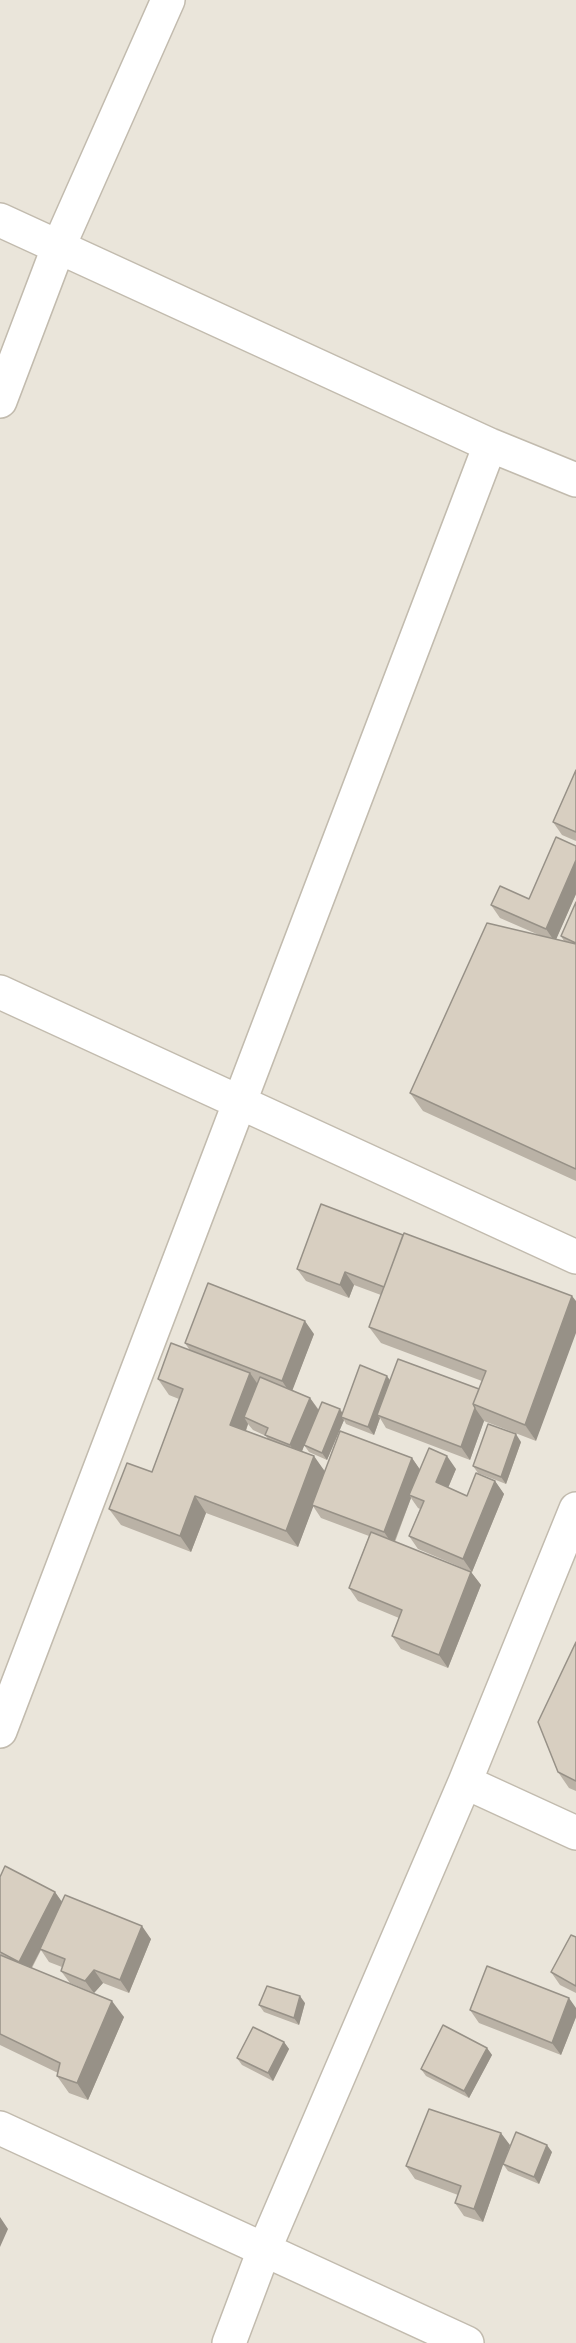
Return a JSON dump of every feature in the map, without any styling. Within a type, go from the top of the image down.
[{"type":"street","points":[[0,401],[58,248],[168,0]]},
{"type":"street","points":[[0,220],[490,446],[576,480]]},
{"type":"street","points":[[0,1731],[490,446]]},
{"type":"street","points":[[0,992],[576,1257]]},
{"type":"street","points":[[229,2343],[264,2250],[465,1782],[576,1509]]},
{"type":"street","points":[[465,1782],[576,1833]]},
{"type":"street","points":[[0,2128],[467,2343]]},
{"type":"shaded area","points":[[0,0],[576,0],[576,2343],[0,2343]]},
{"type":"building","points":[[576,770],[576,832],[553,822]]},
{"type":"building","points":[[556,837],[576,846],[576,860],[546,929],[491,905],[500,886],[529,899]]},
{"type":"building","points":[[576,902],[576,943],[561,936]]},
{"type":"building","points":[[487,923],[576,944],[576,1169],[410,1093]]},
{"type":"building","points":[[321,1204],[403,1235],[384,1287],[345,1272],[340,1285],[297,1269]]},
{"type":"building","points":[[404,1233],[572,1296],[525,1425],[473,1404],[486,1371],[369,1327]]},
{"type":"building","points":[[208,1283],[305,1321],[282,1381],[185,1343]]},
{"type":"building","points":[[171,1343],[250,1373],[230,1425],[314,1456],[286,1531],[195,1496],[180,1536],[109,1509],[127,1463],[152,1472],[183,1389],[158,1379]]},
{"type":"building","points":[[398,1359],[479,1389],[473,1404],[475,1408],[461,1447],[377,1415]]},
{"type":"building","points":[[360,1365],[387,1376],[368,1427],[341,1417]]},
{"type":"building","points":[[260,1377],[310,1398],[290,1445],[265,1435],[268,1428],[244,1417]]},
{"type":"building","points":[[322,1402],[340,1409],[322,1453],[304,1445]]},
{"type":"building","points":[[488,1424],[516,1434],[501,1477],[473,1466]]},
{"type":"building","points":[[340,1431],[412,1458],[384,1532],[312,1505]]},
{"type":"building","points":[[429,1448],[447,1456],[436,1482],[467,1496],[476,1473],[495,1481],[463,1559],[409,1536],[424,1501],[409,1495]]},
{"type":"building","points":[[371,1532],[471,1572],[439,1655],[392,1636],[402,1610],[349,1588]]},
{"type":"building","points":[[576,1642],[576,1781],[558,1772],[538,1722]]},
{"type":"building","points":[[5,1866],[55,1892],[19,1962],[0,1952],[0,1877]]},
{"type":"building","points":[[65,1895],[142,1926],[120,1980],[94,1970],[85,1981],[61,1971],[65,1959],[40,1949]]},
{"type":"building","points":[[571,1935],[576,1937],[576,1986],[551,1972]]},
{"type":"building","points":[[0,1955],[112,2001],[77,2083],[57,2076],[60,2063],[0,2034]]},
{"type":"building","points":[[487,1966],[569,1998],[552,2043],[470,2010]]},
{"type":"building","points":[[267,1986],[300,1996],[294,2018],[259,2005]]},
{"type":"building","points":[[443,2025],[487,2048],[464,2091],[421,2069]]},
{"type":"building","points":[[253,2027],[284,2042],[268,2073],[237,2058]]},
{"type":"building","points":[[429,2109],[501,2133],[474,2209],[455,2203],[461,2186],[406,2166]]},
{"type":"building","points":[[516,2132],[547,2145],[534,2177],[503,2164]]}]
